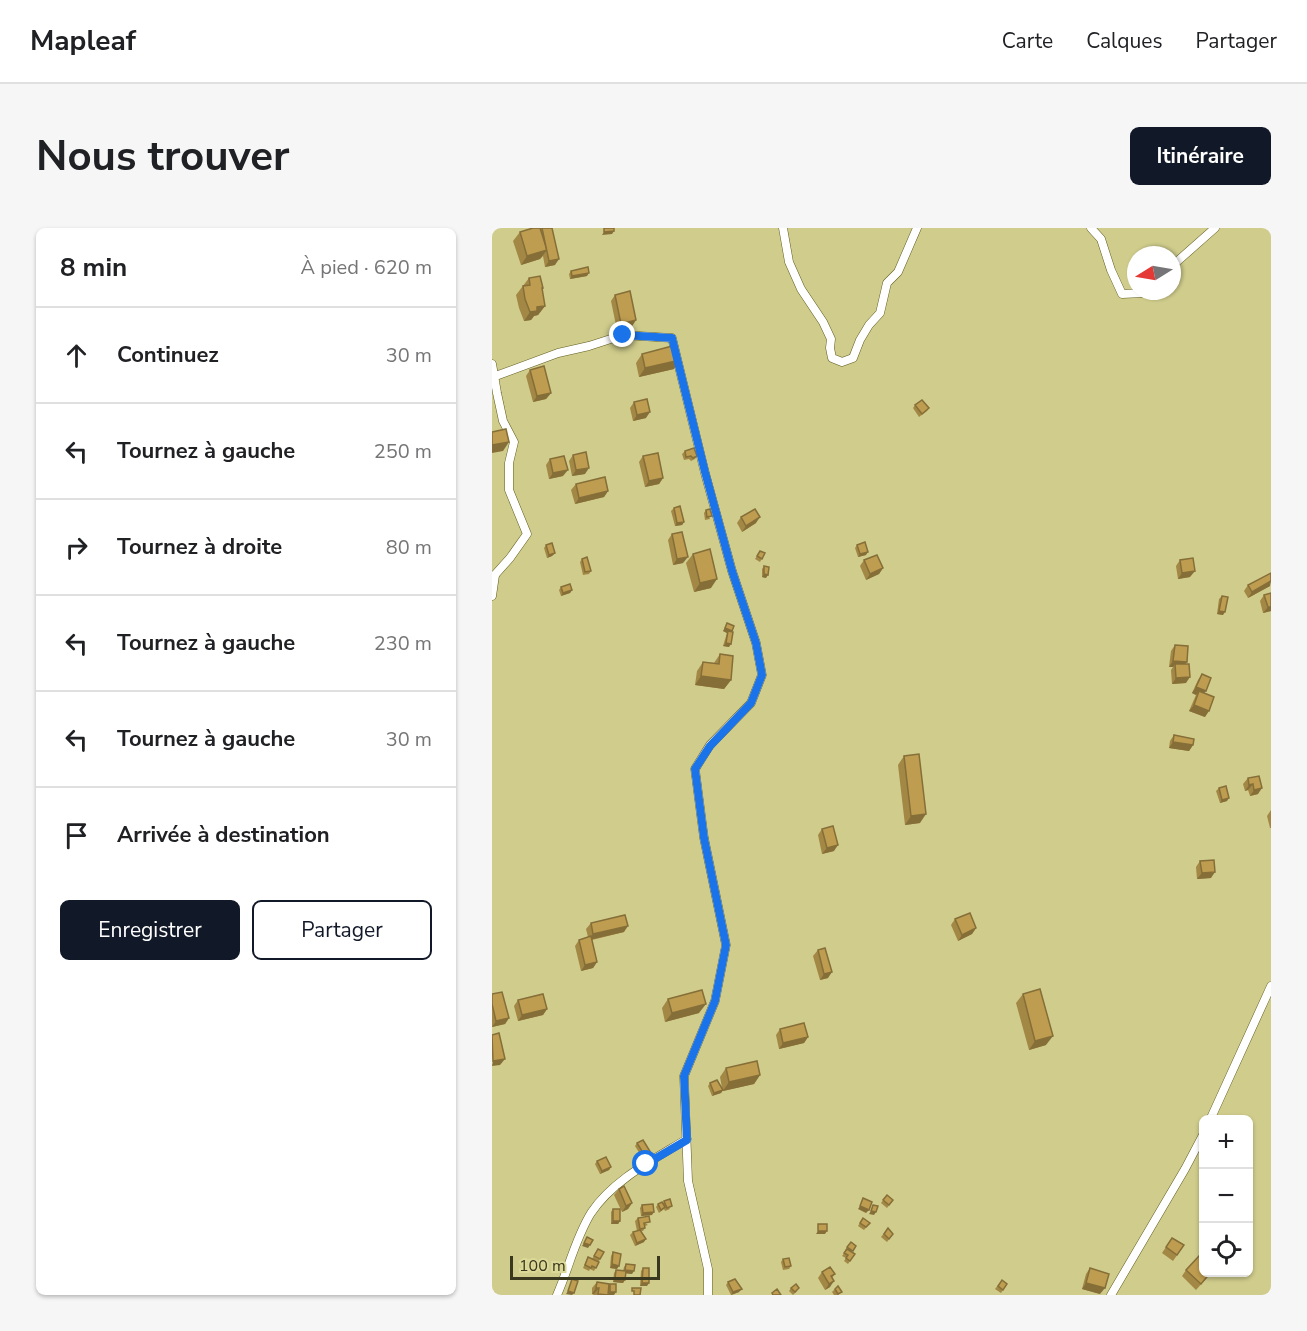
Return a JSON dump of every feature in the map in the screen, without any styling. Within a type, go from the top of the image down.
[{"type":"street","points":[[783,228],[789,262],[794,274],[831,339],[832,358],[842,362],[853,358],[869,325],[880,313],[887,283],[898,272],[917,228]]},
{"type":"street","points":[[1091,228],[1101,239],[1122,294],[1127,294]]},
{"type":"street","points":[[1181,258],[1215,228]]},
{"type":"street","points":[[493,377],[558,353],[573,351],[623,335],[672,338],[732,571],[756,643],[762,675],[751,703],[710,746],[695,769],[704,838],[726,945],[715,1001],[684,1076],[688,1182],[708,1269],[708,1295]]},
{"type":"street","points":[[492,364],[503,421],[514,442],[509,463],[509,490],[526,534],[510,558],[494,576],[492,596]]},
{"type":"street","points":[[1212,1115],[1271,986]]},
{"type":"street","points":[[557,1295],[573,1251],[592,1213],[617,1184],[687,1140]]},
{"type":"street","points":[[1111,1295],[1199,1141]]},
{"type":"building","points":[[540,228],[547,250],[527,256],[520,232]]},
{"type":"building","points":[[542,228],[552,228],[559,259],[549,261]]},
{"type":"building","points":[[604,228],[614,228],[614,231],[604,232]]},
{"type":"building","points":[[588,267],[589,273],[572,276],[571,271]]},
{"type":"building","points":[[540,276],[545,306],[537,307],[537,311],[530,312],[523,286],[530,285],[529,278]]},
{"type":"building","points":[[630,291],[636,320],[621,324],[615,295]]},
{"type":"building","points":[[676,345],[680,360],[645,368],[642,354]]},
{"type":"building","points":[[544,366],[551,393],[537,396],[530,370]]},
{"type":"building","points":[[647,399],[650,412],[637,415],[634,402]]},
{"type":"building","points":[[922,400],[929,408],[922,414],[915,405]]},
{"type":"building","points":[[506,429],[509,442],[492,445],[492,432]]},
{"type":"building","points":[[694,448],[697,456],[686,457],[685,451]]},
{"type":"building","points":[[586,452],[589,468],[576,470],[573,455]]},
{"type":"building","points":[[658,453],[663,478],[649,481],[643,456]]},
{"type":"building","points":[[564,456],[568,470],[553,473],[550,459]]},
{"type":"building","points":[[605,477],[608,491],[579,498],[576,484]]},
{"type":"building","points":[[680,506],[684,522],[677,523],[674,508]]},
{"type":"building","points":[[710,509],[712,516],[707,517],[706,510]]},
{"type":"building","points":[[755,509],[760,517],[746,526],[741,517]]},
{"type":"building","points":[[682,532],[688,557],[677,559],[672,534]]},
{"type":"building","points":[[865,542],[868,552],[860,554],[857,545]]},
{"type":"building","points":[[552,543],[555,553],[549,555],[546,545]]},
{"type":"building","points":[[710,549],[717,579],[700,583],[693,554]]},
{"type":"building","points":[[760,551],[765,553],[762,559],[757,556]]},
{"type":"building","points":[[877,555],[883,568],[870,574],[864,560]]},
{"type":"building","points":[[587,557],[591,571],[585,572],[582,559]]},
{"type":"building","points":[[1193,558],[1195,571],[1182,573],[1180,560]]},
{"type":"building","points":[[764,566],[769,567],[768,575],[764,574]]},
{"type":"building","points":[[1271,573],[1271,581],[1252,592],[1248,585]]},
{"type":"building","points":[[570,584],[572,590],[563,593],[561,587]]},
{"type":"building","points":[[1271,593],[1271,607],[1268,607],[1264,595]]},
{"type":"building","points":[[1222,596],[1228,597],[1225,612],[1219,611]]},
{"type":"building","points":[[727,623],[734,626],[732,631],[725,628]]},
{"type":"building","points":[[728,631],[733,632],[731,644],[726,643]]},
{"type":"building","points":[[1175,645],[1188,646],[1187,662],[1173,661]]},
{"type":"building","points":[[720,654],[733,656],[731,680],[701,676],[703,662],[719,664]]},
{"type":"building","points":[[1175,664],[1189,664],[1190,677],[1176,678]]},
{"type":"building","points":[[1202,674],[1211,678],[1206,691],[1196,687]]},
{"type":"building","points":[[1199,691],[1214,697],[1209,711],[1194,705]]},
{"type":"building","points":[[1174,735],[1194,739],[1193,745],[1173,742]]},
{"type":"building","points":[[919,754],[926,814],[911,816],[904,756]]},
{"type":"building","points":[[1259,776],[1262,788],[1254,790],[1253,784],[1249,785],[1248,778]]},
{"type":"building","points":[[1226,786],[1229,798],[1222,800],[1219,788]]},
{"type":"building","points":[[833,826],[838,845],[827,848],[822,829]]},
{"type":"building","points":[[1214,860],[1215,872],[1202,873],[1200,861]]},
{"type":"building","points":[[970,913],[976,928],[962,935],[955,919]]},
{"type":"building","points":[[625,915],[628,926],[593,934],[591,923]]},
{"type":"building","points":[[591,936],[597,962],[585,965],[579,940]]},
{"type":"building","points":[[825,948],[832,972],[824,974],[818,950]]},
{"type":"building","points":[[1040,989],[1053,1036],[1035,1041],[1023,994]]},
{"type":"building","points":[[702,990],[706,1004],[672,1013],[668,999]]},
{"type":"building","points":[[502,992],[509,1018],[496,1021],[492,994]]},
{"type":"building","points":[[543,994],[547,1009],[522,1015],[518,1000]]},
{"type":"building","points":[[804,1023],[808,1037],[783,1043],[780,1029]]},
{"type":"building","points":[[499,1033],[505,1059],[493,1061],[492,1035]]},
{"type":"building","points":[[757,1061],[760,1075],[729,1082],[726,1068]]},
{"type":"building","points":[[717,1080],[723,1090],[714,1093],[710,1083]]},
{"type":"building","points":[[643,1140],[651,1153],[645,1156],[637,1143]]},
{"type":"building","points":[[606,1157],[611,1167],[602,1171],[597,1161]]},
{"type":"building","points":[[624,1186],[632,1203],[626,1206],[619,1189]]},
{"type":"building","points":[[887,1195],[893,1200],[889,1205],[883,1200]]},
{"type":"building","points":[[863,1198],[872,1202],[869,1210],[860,1206]]},
{"type":"building","points":[[670,1199],[672,1206],[667,1208],[664,1201]]},
{"type":"building","points":[[662,1202],[665,1207],[661,1210],[658,1204]]},
{"type":"building","points":[[653,1204],[654,1212],[643,1213],[642,1205]]},
{"type":"building","points":[[873,1205],[878,1206],[876,1212],[871,1211]]},
{"type":"building","points":[[613,1209],[620,1209],[620,1221],[613,1221]]},
{"type":"building","points":[[649,1216],[650,1222],[644,1223],[645,1228],[640,1229],[638,1218]]},
{"type":"building","points":[[863,1218],[870,1223],[866,1227],[860,1223]]},
{"type":"building","points":[[818,1224],[827,1224],[827,1231],[818,1231]]},
{"type":"building","points":[[888,1228],[893,1234],[889,1239],[884,1234]]},
{"type":"building","points":[[640,1230],[646,1239],[637,1243],[633,1232]]},
{"type":"building","points":[[587,1237],[593,1240],[590,1245],[584,1243]]},
{"type":"building","points":[[1172,1238],[1184,1245],[1177,1255],[1166,1247]]},
{"type":"building","points":[[851,1242],[856,1246],[853,1251],[847,1247]]},
{"type":"building","points":[[598,1249],[604,1252],[600,1259],[594,1256]]},
{"type":"building","points":[[847,1249],[855,1254],[850,1261],[846,1258],[848,1255],[844,1253]]},
{"type":"building","points":[[613,1252],[621,1254],[619,1266],[612,1264]]},
{"type":"building","points":[[1199,1256],[1199,1277],[1207,1277],[1201,1284],[1186,1270]]},
{"type":"building","points":[[588,1257],[599,1262],[596,1268],[585,1265]]},
{"type":"building","points":[[789,1258],[791,1266],[785,1267],[783,1259]]},
{"type":"building","points":[[626,1264],[635,1265],[634,1271],[625,1270]]},
{"type":"building","points":[[830,1267],[835,1274],[831,1276],[834,1281],[829,1284],[822,1272]]},
{"type":"building","points":[[643,1268],[649,1268],[649,1283],[642,1283]]},
{"type":"building","points":[[1090,1268],[1109,1274],[1105,1288],[1086,1283]]},
{"type":"building","points":[[616,1270],[626,1271],[625,1280],[615,1279]]},
{"type":"building","points":[[572,1279],[578,1281],[574,1293],[568,1291]]},
{"type":"building","points":[[735,1279],[742,1289],[733,1292],[728,1282]]},
{"type":"building","points":[[1002,1280],[1007,1284],[1003,1290],[998,1286]]},
{"type":"building","points":[[597,1282],[609,1284],[608,1295],[598,1294]]},
{"type":"building","points":[[610,1284],[616,1284],[616,1292],[610,1292]]},
{"type":"building","points":[[796,1284],[799,1288],[795,1292],[791,1288]]},
{"type":"building","points":[[838,1286],[842,1292],[838,1294],[835,1289]]},
{"type":"building","points":[[632,1288],[641,1288],[640,1295],[634,1295]]},
{"type":"building","points":[[777,1289],[781,1295],[773,1295],[772,1293]]},
{"type":"route","points":[[623,335],[672,338],[705,472],[732,571],[756,643],[762,675],[751,703],[710,746],[695,769],[704,838],[726,945],[715,1001],[684,1076],[687,1140],[646,1164]]}]
